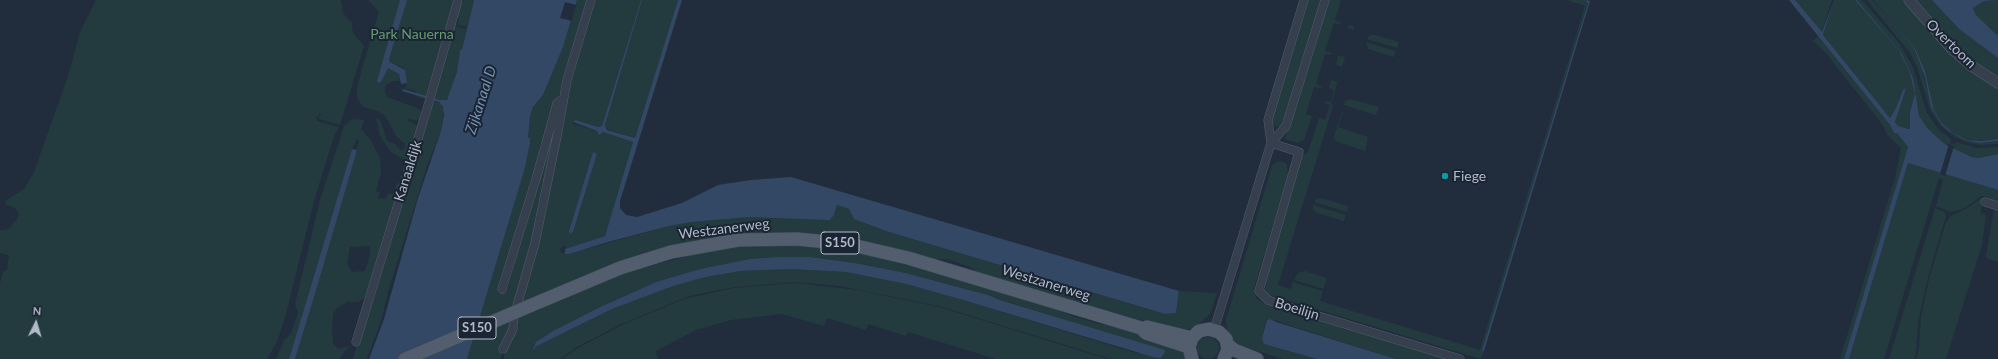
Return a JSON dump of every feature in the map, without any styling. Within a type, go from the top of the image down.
[{"type":"main road","name":"Westzanerweg","points":[[410,357],[620,268],[665,253],[702,245],[738,240],[797,239],[848,244],[889,252],[1141,328],[1150,327],[1191,348]]},
{"type":"main road","points":[[1214,330],[1223,335],[1227,344],[1227,353],[1224,359]]},
{"type":"main road","name":"S150","points":[[1191,348],[1199,331],[1214,330]]},
{"type":"main road","points":[[1227,344],[1234,350],[1257,359]]},
{"type":"street","name":"Kanaaldijk","points":[[356,342],[442,59],[458,0]]},
{"type":"street","points":[[503,349],[513,329],[514,316],[535,243],[568,74],[591,0]]},
{"type":"street","points":[[1214,330],[1271,143],[1268,120],[1304,0]]},
{"type":"street","points":[[1271,143],[1286,126],[1325,0]]},
{"type":"street","name":"Overtoom","points":[[1909,0],[1952,49],[1975,69],[1998,83]]},
{"type":"street","points":[[502,289],[536,179],[552,118],[558,103],[563,98]]},
{"type":"street","name":"Boeilijn","points":[[1271,143],[1299,152],[1259,292],[1268,300],[1279,304],[1460,359]]},
{"type":"street","points":[[1985,202],[1998,206]]},
{"type":"green space","points":[[96,0],[341,0],[343,13],[352,23],[353,33],[364,46],[340,125],[319,119],[321,113],[319,113],[319,117],[316,116],[317,121],[339,127],[334,136],[314,201],[286,314],[277,342],[267,359],[0,359],[0,283],[3,272],[7,270],[9,255],[0,253],[0,230],[9,229],[19,214],[15,208],[6,205],[5,201],[24,189],[34,172],[68,76],[80,32]]},
{"type":"green space","name":"Park Nauerna","points":[[368,0],[457,0],[428,100],[415,96],[417,95],[414,90],[405,89],[407,83],[404,68],[390,62],[388,68],[398,73],[400,77],[399,81],[393,81],[386,85],[385,92],[387,97],[420,109],[423,116],[423,119],[408,119],[407,121],[420,128],[408,160],[403,159],[391,152],[380,136],[376,118],[381,121],[387,141],[395,144],[400,150],[405,149],[405,144],[396,136],[386,117],[378,111],[363,107],[357,98],[357,88],[379,12]]},
{"type":"green space","points":[[464,0],[474,0],[468,27],[457,25],[459,19],[456,18],[460,1],[463,2]]},
{"type":"green space","points":[[577,0],[589,0],[582,15],[578,28],[580,29],[575,37],[574,43],[576,44],[544,142],[541,142],[539,150],[541,151],[500,289],[506,291],[508,287],[553,127],[556,129],[534,239],[515,307],[477,323],[525,168],[529,149],[528,138],[530,116],[533,107],[543,95],[563,47]]},
{"type":"green space","points":[[593,0],[641,0],[602,126],[598,127],[574,120],[573,124],[597,131],[599,135],[602,132],[633,142],[605,236],[566,249],[566,246],[563,246],[560,249],[561,253],[583,250],[669,226],[691,222],[751,217],[834,215],[837,205],[849,209],[889,232],[1164,314],[1176,313],[1179,291],[1217,293],[1210,314],[1193,329],[1181,329],[1109,313],[983,275],[968,266],[947,259],[933,259],[754,233],[709,238],[619,262],[520,303],[567,87]],"holes":[[[593,152],[597,154],[573,232],[569,231]]]},
{"type":"green space","points":[[642,0],[678,0],[635,138],[607,129],[605,125]]},
{"type":"green space","points":[[1307,0],[1322,0],[1284,124],[1278,127],[1272,124],[1271,119]]},
{"type":"green space","points":[[1327,0],[1341,0],[1335,20],[1341,23],[1340,25],[1334,23],[1325,51],[1332,53],[1331,55],[1325,54],[1316,84],[1322,86],[1321,88],[1314,87],[1306,114],[1312,116],[1304,140],[1298,143],[1285,139]]},
{"type":"green space","points":[[1362,0],[1331,104],[1333,106],[1278,285],[1291,289],[1293,282],[1323,291],[1320,301],[1480,350],[1585,6],[1567,0],[1585,0],[1588,2],[1482,351],[1484,351],[1481,359],[1270,295],[1265,290],[1272,256],[1302,156],[1308,152],[1319,118],[1325,120],[1330,105],[1324,103],[1325,101],[1331,102],[1334,90],[1329,88],[1331,80],[1337,82],[1342,67],[1336,65],[1338,55],[1345,57],[1353,30],[1347,28],[1348,25],[1354,26]]},
{"type":"green space","points":[[1795,0],[1832,0],[1821,32]]},
{"type":"green space","points":[[1834,0],[1855,0],[1899,51],[1909,71],[1915,94],[1910,112],[1910,128],[1904,129],[1895,124],[1903,90],[1896,108],[1890,118],[1823,35]]},
{"type":"green space","points":[[1857,0],[1862,0],[1899,43],[1912,65],[1927,113],[1939,130],[1951,139],[1950,143],[1954,144],[1956,142],[1977,148],[1998,147],[1998,154],[1979,158],[1972,157],[1946,145],[1928,129],[1919,116],[1913,78],[1902,54]]},
{"type":"green space","points":[[1867,0],[1872,0],[1914,48],[1923,72],[1934,113],[1941,124],[1950,132],[1957,136],[1943,124],[1935,113],[1925,71],[1915,48],[1873,0],[1904,0],[1933,35],[1998,88],[1998,139],[1976,141],[1959,137],[1980,143],[1998,141],[1998,144],[1980,145],[1966,142],[1955,137],[1941,126],[1930,110],[1917,67],[1910,53]]},
{"type":"green space","points":[[1914,0],[1932,0],[1959,29],[1998,58],[1998,78],[1963,54]]},
{"type":"green space","points":[[1998,0],[1998,36],[1976,15],[1973,8],[1984,1]]},
{"type":"green space","points":[[454,26],[467,29],[462,51],[460,50],[457,72],[450,97],[445,100],[440,100],[433,98],[451,37],[454,37],[456,31],[453,30]]},
{"type":"green space","points":[[1370,35],[1399,42],[1397,48],[1367,39]]},
{"type":"green space","points":[[1818,36],[1890,125],[1894,133],[1897,133],[1908,147],[1844,359],[1840,359],[1895,178],[1901,148],[1888,136],[1882,124],[1825,52],[1813,41]]},
{"type":"green space","points":[[1366,42],[1396,51],[1394,57],[1368,49]]},
{"type":"green space","points":[[1350,99],[1379,107],[1376,115],[1344,105],[1345,101]]},
{"type":"green space","points":[[432,100],[440,103],[444,109],[441,131],[427,166],[388,292],[382,318],[367,359],[353,359],[358,341],[360,342],[371,299],[376,299],[374,298],[377,288],[375,287]]},
{"type":"green space","points":[[1342,112],[1338,127],[1368,137],[1365,151],[1335,141],[1334,136]]},
{"type":"green space","points":[[352,119],[364,120],[361,130],[371,141],[380,158],[381,173],[376,191],[380,192],[378,198],[386,199],[388,194],[393,194],[397,183],[402,184],[365,305],[365,298],[358,302],[347,302],[337,308],[333,314],[333,344],[339,349],[349,346],[339,359],[295,359],[359,141],[357,139],[352,149],[289,359],[276,359],[284,340],[291,334],[298,312],[295,304],[320,200],[344,126]],"holes":[[[370,246],[370,255],[365,271],[352,272],[347,264],[350,247]]]},
{"type":"green space","points":[[1282,161],[1287,164],[1288,176],[1254,288],[1256,298],[1263,303],[1274,307],[1449,359],[1396,359],[1270,319],[1266,320],[1262,338],[1285,350],[1317,359],[1283,359],[1241,346],[1240,350],[1227,333],[1226,320],[1272,166],[1277,162]]},
{"type":"green space","points":[[1908,163],[1998,190],[1998,202],[1982,196],[1963,209],[1950,212],[1936,206],[1943,180],[1939,178],[1884,359],[1849,359]]},
{"type":"green space","points":[[1321,198],[1348,206],[1347,212],[1314,202],[1316,199]]},
{"type":"green space","points":[[1984,198],[1980,213],[1986,215],[1982,245],[1946,359],[1916,359],[1919,348],[1921,317],[1929,279],[1946,222],[1951,216]]},
{"type":"green space","points":[[1313,205],[1346,215],[1344,221],[1317,213],[1313,210]]},
{"type":"green space","points":[[1935,208],[1945,212],[1946,216],[1928,277],[1918,322],[1916,354],[1914,359],[1889,359]]},
{"type":"green space","points":[[1994,209],[1998,210],[1998,262],[1988,259],[1986,256]]},
{"type":"green space","points":[[788,243],[863,252],[1047,305],[1072,316],[1099,324],[1121,327],[1182,351],[1187,359],[1111,359],[939,306],[840,286],[795,282],[735,287],[689,296],[621,324],[577,347],[560,359],[504,359],[504,351],[510,337],[516,332],[519,326],[516,318],[542,309],[542,307],[615,275],[722,247]],"holes":[[[810,257],[855,263],[906,273],[960,287],[1165,351],[1136,353],[906,284],[846,272],[791,269],[741,271],[706,277],[672,286],[612,309],[535,347],[540,339],[553,331],[598,308],[656,282],[700,269],[750,259]]]},
{"type":"green space","points":[[1305,271],[1327,278],[1323,289],[1294,280],[1298,273]]},
{"type":"green space","points":[[796,283],[857,290],[939,307],[1107,359],[996,359],[908,332],[906,336],[868,324],[866,330],[827,318],[824,326],[782,314],[731,320],[696,330],[656,351],[658,359],[562,359],[580,347],[624,324],[684,299],[734,288]]},
{"type":"green space","points":[[506,322],[512,322],[502,350],[501,359],[467,359],[474,336]]},
{"type":"green space","points":[[1208,337],[1212,338],[1218,344],[1218,352],[1212,358],[1208,359],[1204,358],[1198,352],[1197,348],[1198,344],[1204,338]]},
{"type":"water","points":[[400,0],[407,0],[389,59],[390,62],[405,70],[407,83],[401,84],[399,74],[388,68],[381,82],[378,83],[377,81]]},
{"type":"water","name":"Zijkanaal D","points":[[474,0],[577,0],[563,47],[543,95],[533,107],[530,116],[528,138],[530,138],[530,143],[525,168],[467,359],[369,359],[384,319],[418,198],[441,131],[444,115],[443,107],[439,102],[402,91],[403,89],[440,100],[447,100],[457,72],[460,50],[462,50]]},
{"type":"water","points":[[641,0],[605,125],[607,130],[635,138],[678,0],[682,0],[620,201],[620,208],[626,215],[637,217],[682,203],[718,185],[751,180],[791,177],[1179,291],[1176,313],[1165,314],[889,232],[854,219],[849,209],[837,205],[834,215],[830,220],[751,217],[691,222],[669,226],[565,254],[565,249],[605,236],[633,142],[603,132],[599,135],[597,131],[573,122],[575,120],[598,127],[602,126]]},
{"type":"water","points":[[1585,0],[1590,1],[1484,351],[1482,351],[1588,3]]},
{"type":"water","points":[[1789,0],[1795,0],[1822,32],[1834,0],[1823,35],[1890,118],[1896,108],[1903,90],[1906,88],[1895,122],[1898,126],[1908,129],[1910,128],[1910,112],[1915,94],[1909,71],[1899,51],[1855,0],[1857,0],[1902,54],[1913,78],[1919,116],[1928,129],[1946,145],[1972,157],[1979,158],[1998,154],[1998,190],[1908,163],[1849,359],[1844,359],[1908,147],[1897,133],[1894,133],[1890,125]]},
{"type":"water","points":[[1872,0],[1915,48],[1925,71],[1934,110],[1941,122],[1953,133],[1967,140],[1981,141],[1998,139],[1998,141],[1980,143],[1965,140],[1950,132],[1941,124],[1931,107],[1925,77],[1914,48]]},
{"type":"water","points":[[1932,0],[1998,0],[1984,1],[1973,8],[1976,15],[1998,36],[1998,58],[1959,29]]},
{"type":"water","points":[[352,149],[357,150],[317,287],[295,359],[289,359]]},
{"type":"water","points":[[593,152],[597,154],[573,232],[570,234],[569,231]]},
{"type":"water","points":[[810,257],[855,263],[906,273],[988,295],[1000,300],[1165,350],[1165,352],[1161,358],[1153,357],[906,284],[846,272],[791,269],[741,271],[706,277],[673,286],[612,309],[533,349],[536,342],[553,331],[598,308],[656,282],[700,269],[750,259]]},
{"type":"water","points":[[1270,319],[1396,359],[1317,359],[1264,344],[1262,338],[1267,320]]},
{"type":"pier","points":[[565,2],[576,5],[572,21],[560,18]]},
{"type":"pier","points":[[1949,144],[1954,146],[1945,176],[1940,174]]},
{"type":"place","name":"Fiege","points":[[1445,176]]}]
